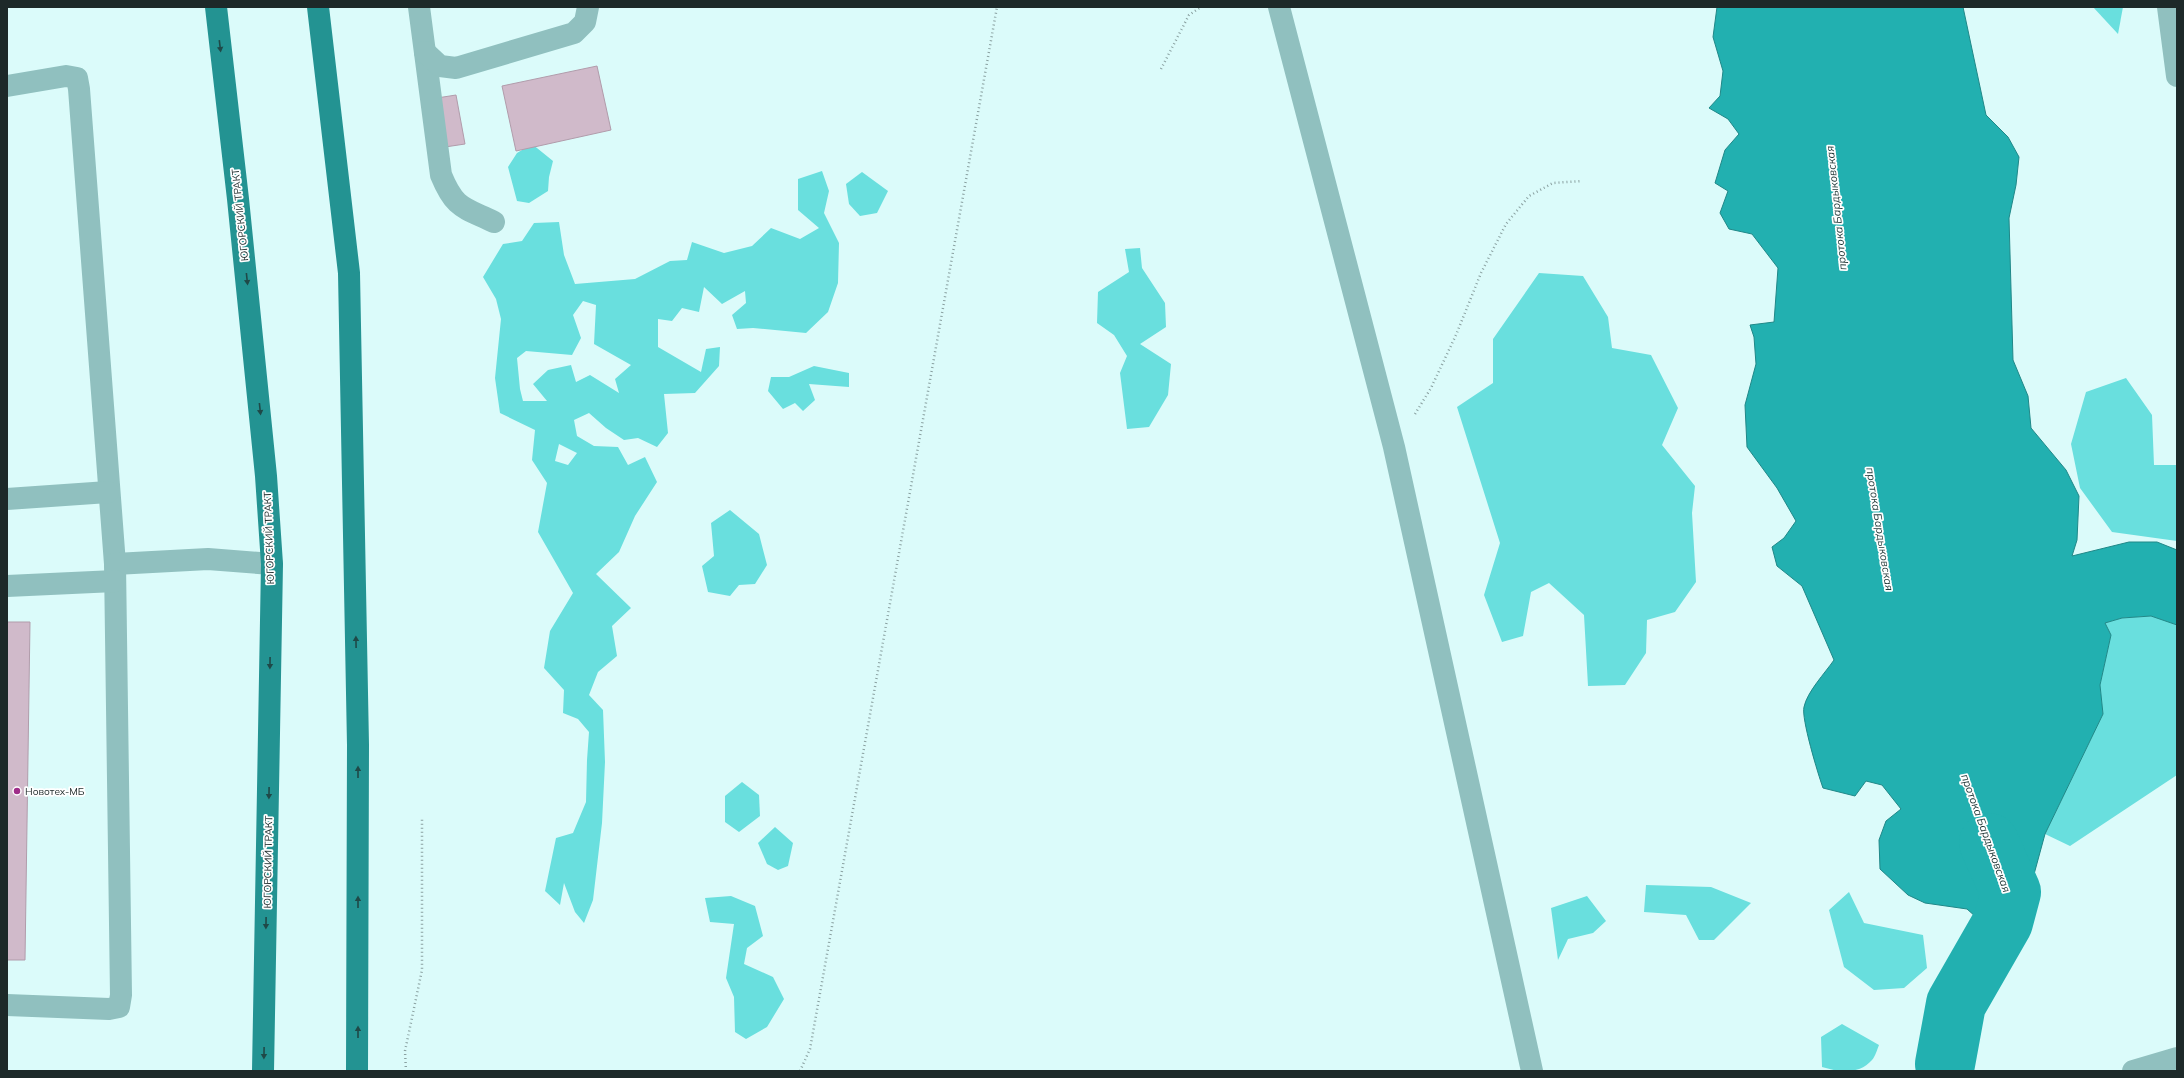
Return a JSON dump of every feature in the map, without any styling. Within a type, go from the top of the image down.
[{"type":"main road","name":"ЮГОРСКИЙ ТРАКТ","points":[[216,7],[238,199],[266,476],[272,564],[263,1071]]},
{"type":"main road","points":[[318,7],[349,273],[358,745],[358,1071]]},
{"type":"street","points":[[418,7],[441,175],[448,194],[457,204],[494,222]]},
{"type":"street","points":[[425,52],[440,66],[456,68],[574,33],[585,22],[588,7]]},
{"type":"street","points":[[1278,7],[1394,447],[1532,1071]]},
{"type":"street","points":[[2168,7],[2177,76]]},
{"type":"street","points":[[7,86],[66,76],[77,78],[115,573],[120,1007],[109,1009],[7,1004]]},
{"type":"street","points":[[7,500],[108,492]]},
{"type":"street","points":[[7,586],[115,573],[208,559],[272,564]]},
{"type":"street","points":[[2133,1071],[2177,1058]]},
{"type":"path","points":[[800,1071],[810,1050],[997,7]]},
{"type":"path","points":[[1160,69],[1189,15],[1200,7]]},
{"type":"path","points":[[1394,447],[1431,388],[1456,335],[1481,273],[1506,224],[1529,196],[1553,183],[1582,181]]},
{"type":"path","points":[[406,1071],[405,1051],[422,970],[422,817]]},
{"type":"shaded area","points":[[2093,7],[2123,7],[2118,34]]},
{"type":"shaded area","points":[[532,144],[553,161],[549,177],[548,191],[529,203],[517,201],[508,167],[517,153]]},
{"type":"shaded area","points":[[822,171],[829,191],[824,213],[839,243],[838,283],[828,312],[806,333],[753,328],[737,329],[732,315],[746,303],[745,291],[722,304],[704,287],[699,312],[682,308],[672,321],[658,319],[658,347],[701,372],[706,349],[720,347],[719,366],[695,393],[664,394],[668,433],[657,447],[638,438],[624,440],[606,428],[589,413],[574,420],[577,436],[594,446],[618,447],[628,465],[645,457],[657,482],[635,516],[619,552],[596,574],[631,608],[612,626],[617,656],[598,672],[589,695],[603,710],[605,762],[602,823],[593,900],[584,923],[575,912],[564,883],[560,905],[545,891],[556,838],[573,833],[586,802],[589,732],[578,719],[563,713],[564,690],[544,668],[550,631],[573,593],[538,532],[547,483],[532,460],[535,430],[500,413],[495,378],[501,319],[496,299],[483,277],[503,244],[522,241],[534,223],[559,222],[564,255],[575,284],[635,279],[670,261],[687,260],[692,242],[724,253],[752,246],[771,228],[800,239],[819,228],[798,210],[798,179]],"holes":[[[583,301],[596,305],[594,344],[631,365],[615,379],[619,393],[590,375],[576,382],[571,365],[548,370],[533,384],[547,401],[523,401],[520,389],[517,358],[526,351],[572,355],[581,338],[573,315]],[[559,444],[577,453],[568,465],[555,461]]]},
{"type":"shaded area","points":[[862,172],[888,191],[877,213],[860,216],[849,204],[846,184]]},
{"type":"shaded area","points":[[1140,248],[1142,268],[1165,303],[1166,327],[1140,344],[1171,364],[1168,395],[1149,427],[1127,429],[1120,373],[1127,356],[1114,335],[1097,323],[1098,292],[1129,272],[1125,249]]},
{"type":"shaded area","points":[[1539,273],[1583,276],[1608,317],[1612,348],[1651,355],[1678,408],[1662,445],[1695,486],[1692,513],[1696,582],[1675,612],[1647,620],[1646,653],[1625,685],[1588,686],[1584,615],[1549,583],[1531,592],[1523,636],[1502,642],[1484,595],[1500,543],[1457,407],[1493,383],[1493,339]]},
{"type":"shaded area","points":[[814,366],[849,373],[849,387],[809,384],[815,400],[803,411],[795,403],[783,409],[768,391],[771,377],[789,377]]},
{"type":"shaded area","points":[[2126,378],[2152,415],[2154,465],[2177,465],[2177,541],[2112,532],[2080,488],[2071,444],[2086,392]]},
{"type":"shaded area","points":[[730,510],[759,534],[767,565],[755,584],[739,585],[730,596],[708,592],[702,566],[714,556],[711,523]]},
{"type":"shaded area","points":[[2151,616],[2177,625],[2177,775],[2070,846],[2045,834],[2103,714],[2100,685],[2111,635],[2105,623],[2122,618]]},
{"type":"shaded area","points":[[742,782],[759,795],[760,816],[739,832],[725,822],[725,796]]},
{"type":"shaded area","points":[[775,827],[793,843],[788,866],[778,870],[767,864],[758,843]]},
{"type":"shaded area","points":[[1646,885],[1711,887],[1751,903],[1714,940],[1699,940],[1686,915],[1644,912]]},
{"type":"shaded area","points":[[1849,892],[1864,923],[1923,935],[1927,968],[1904,988],[1874,990],[1844,967],[1829,910]]},
{"type":"shaded area","points":[[731,896],[755,906],[763,936],[747,948],[744,964],[773,977],[784,999],[767,1027],[746,1039],[735,1032],[734,997],[726,978],[734,924],[710,922],[705,898]]},
{"type":"shaded area","points":[[1587,896],[1606,921],[1593,933],[1568,939],[1558,960],[1551,908]]},
{"type":"shaded area","points":[[1842,1024],[1879,1045],[1873,1059],[1867,1065],[1848,1071],[1822,1067],[1821,1037]]},
{"type":"water","points":[[1717,7],[1963,7],[1986,115],[2008,137],[2019,157],[2016,185],[2009,218],[2013,360],[2028,396],[2031,428],[2066,470],[2079,496],[2077,540],[2072,556],[2129,542],[2157,542],[2177,550],[2177,625],[2151,616],[2122,618],[2105,623],[2111,635],[2100,685],[2103,714],[2045,834],[2033,878],[2003,922],[1976,917],[1967,909],[1925,903],[1908,895],[1880,869],[1879,840],[1886,821],[1901,809],[1882,785],[1866,781],[1855,796],[1823,788],[1807,734],[1804,707],[1812,689],[1834,660],[1802,586],[1777,566],[1772,547],[1784,538],[1796,521],[1777,488],[1747,447],[1745,405],[1756,364],[1754,337],[1750,325],[1774,322],[1778,268],[1752,234],[1729,229],[1720,213],[1728,191],[1715,183],[1725,150],[1739,134],[1728,119],[1709,108],[1720,96],[1723,71],[1713,37]]},
{"type":"building","points":[[597,66],[611,130],[516,151],[502,86]]},
{"type":"building","points":[[456,95],[465,144],[445,147],[437,98]]},
{"type":"building","name":"Новотех-МБ","points":[[7,622],[30,622],[25,960],[7,960]]},
{"type":"waterway","name":"протока Бардыковская","points":[[1945,1064],[1956,1004],[2003,922],[2011,892],[1989,843]]},
{"type":"place","name":"Новотех-МБ","points":[[17,791]]}]
